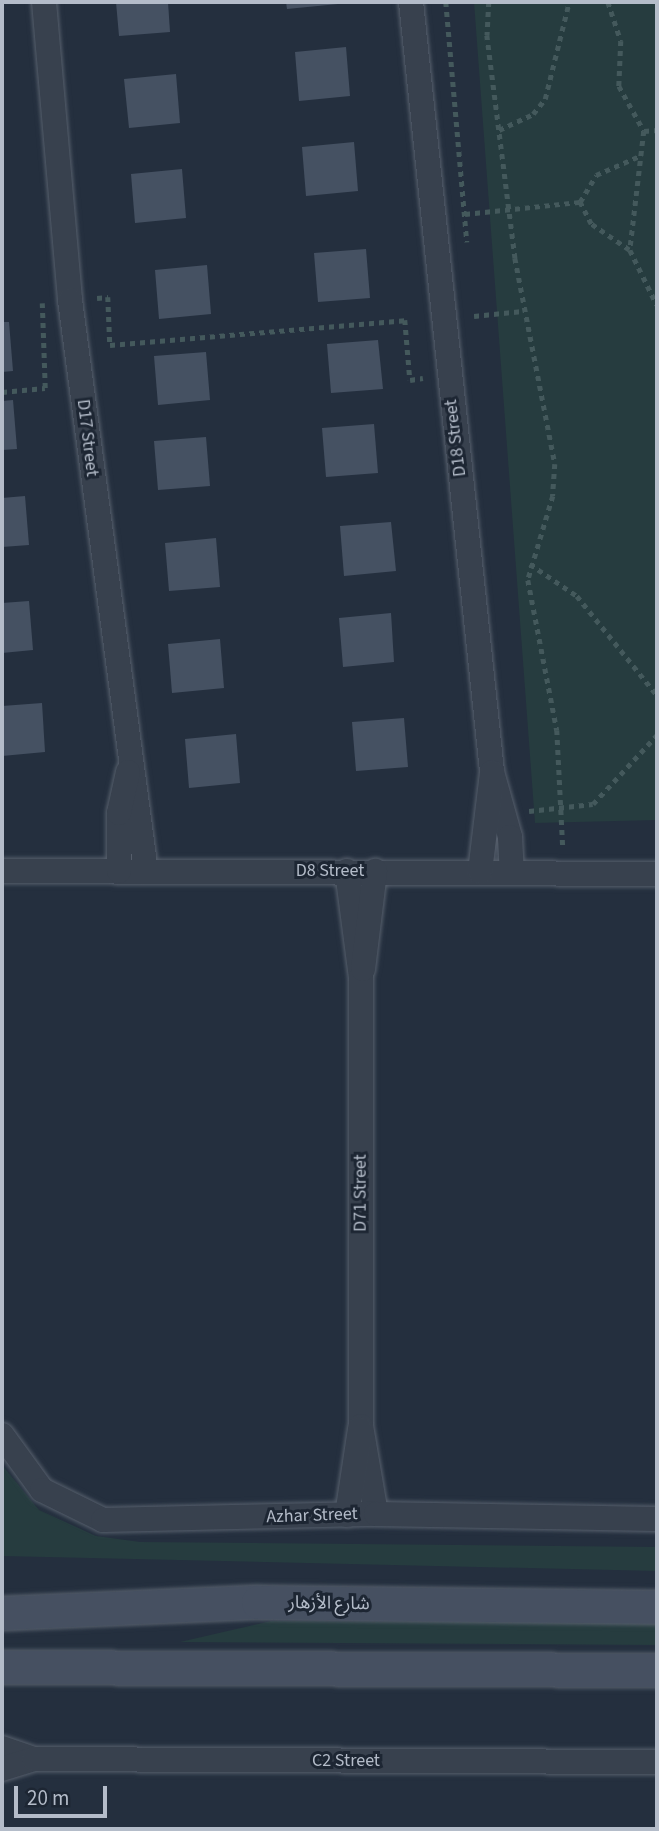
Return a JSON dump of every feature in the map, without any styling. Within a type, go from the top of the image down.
[{"type":"street","name":"D17 Street","points":[[44,2],[70,300],[128,771],[142,821],[146,872]]},
{"type":"street","name":"D18 Street","points":[[411,2],[492,772],[508,827],[512,872]]},
{"type":"street","points":[[119,871],[119,813],[128,771]]},
{"type":"street","points":[[480,872],[492,772]]},
{"type":"street","name":"D8 Street","points":[[2,871],[657,874]]},
{"type":"street","name":"D71 Street","points":[[347,871],[361,977],[361,1426],[376,1514]]},
{"type":"street","points":[[361,977],[373,927],[375,871]]},
{"type":"street","points":[[347,1515],[361,1426]]},
{"type":"street","name":"Azhar Street","points":[[2,1435],[42,1490],[103,1520],[376,1514],[657,1519]]},
{"type":"street","points":[[2,1591],[36,1613]]},
{"type":"street","name":"شارع الأزهار","points":[[2,1613],[215,1603],[657,1607]]},
{"type":"street","points":[[2,1667],[657,1670]]},
{"type":"street","name":"C2 Street","points":[[2,1748],[34,1759]]},
{"type":"street","name":"C2 Street","points":[[2,1769],[34,1759],[657,1762]]},
{"type":"path","points":[[446,2],[468,252]]},
{"type":"path","points":[[489,2],[499,130],[523,311],[555,464],[553,496],[530,564],[529,597],[557,730],[564,873]]},
{"type":"path","points":[[499,130],[533,114],[545,99],[569,2]]},
{"type":"path","points":[[608,2],[621,41],[619,86],[645,131],[630,250]]},
{"type":"path","points":[[645,131],[657,131]]},
{"type":"path","points":[[580,202],[596,175],[642,155]]},
{"type":"path","points":[[465,214],[580,202]]},
{"type":"path","points":[[580,202],[591,224],[630,250],[657,305]]},
{"type":"path","points":[[2,392],[45,388],[39,303],[108,297],[110,345],[405,320],[411,380],[449,376]]},
{"type":"path","points":[[473,303],[475,330]]},
{"type":"path","points":[[474,316],[523,311]]},
{"type":"path","points":[[530,564],[578,596],[657,695]]},
{"type":"path","points":[[518,809],[561,810],[605,797],[657,735]]},
{"type":"green space","points":[[474,2],[657,2],[657,820],[535,823]]},
{"type":"green space","points":[[2,1465],[39,1510],[96,1536],[140,1542],[657,1547],[657,1571],[2,1556]]},
{"type":"green space","points":[[271,1621],[657,1623],[657,1645],[180,1642]]},
{"type":"building","points":[[116,2],[168,2],[170,32],[119,36]]},
{"type":"building","points":[[286,2],[338,2],[338,4],[287,9]]},
{"type":"building","points":[[346,47],[350,96],[299,101],[295,52]]},
{"type":"building","points":[[176,74],[180,123],[129,128],[124,79]]},
{"type":"building","points":[[354,142],[358,191],[306,196],[302,147]]},
{"type":"building","points":[[182,169],[186,218],[135,223],[131,174]]},
{"type":"building","points":[[366,249],[370,298],[318,302],[314,253]]},
{"type":"building","points":[[207,265],[211,314],[159,319],[155,270]]},
{"type":"building","points":[[2,322],[9,322],[13,371],[2,372]]},
{"type":"building","points":[[378,340],[383,389],[331,393],[327,344]]},
{"type":"building","points":[[206,352],[210,400],[158,405],[154,356]]},
{"type":"building","points":[[13,400],[17,449],[2,450],[2,401]]},
{"type":"building","points":[[374,424],[378,473],[326,477],[322,428]]},
{"type":"building","points":[[206,437],[210,486],[158,490],[154,441]]},
{"type":"building","points":[[25,496],[29,545],[2,547],[2,498]]},
{"type":"building","points":[[391,522],[396,571],[344,576],[340,526]]},
{"type":"building","points":[[216,538],[220,587],[169,591],[165,543]]},
{"type":"building","points":[[29,601],[33,650],[2,653],[2,603]]},
{"type":"building","points":[[391,613],[394,662],[343,667],[339,618]]},
{"type":"building","points":[[220,639],[224,688],[172,693],[168,644]]},
{"type":"building","points":[[42,703],[45,752],[2,756],[2,706]]},
{"type":"building","points":[[404,718],[408,767],[356,771],[352,722]]},
{"type":"building","points":[[236,734],[240,783],[189,788],[185,739]]}]
